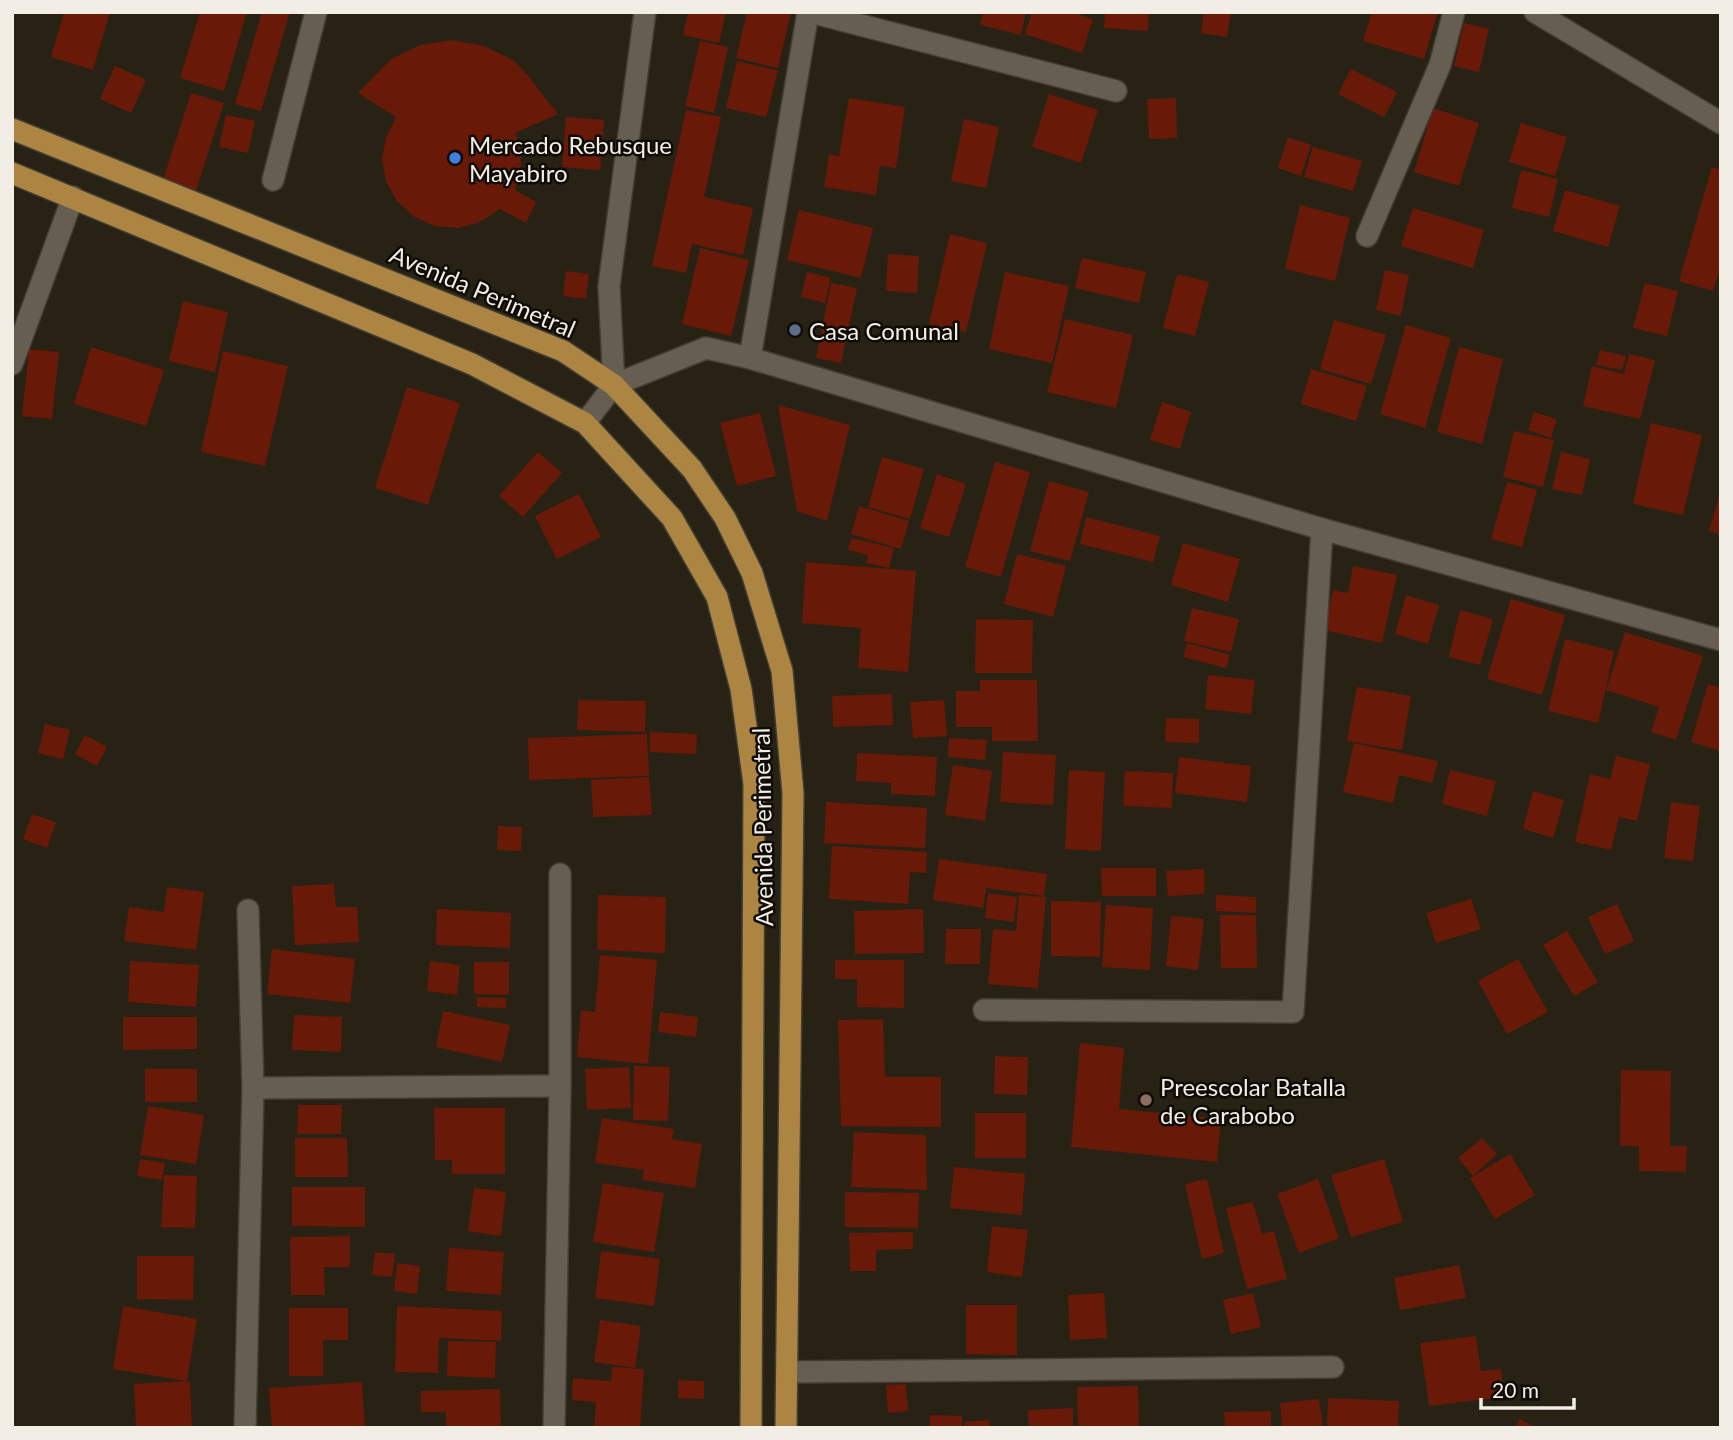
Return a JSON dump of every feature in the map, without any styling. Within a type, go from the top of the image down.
[{"type":"main road","name":"Avenida Perimetral","points":[[12,129],[552,345],[614,385],[692,469],[725,518],[752,573],[782,671],[793,793],[786,1428]]},
{"type":"main road","name":"Avenida Perimetral","points":[[12,173],[472,364],[585,423],[672,518],[717,597],[741,689],[754,784],[751,1428]]},
{"type":"street","points":[[273,180],[316,12]]},
{"type":"street","points":[[614,385],[609,286],[645,12]]},
{"type":"street","points":[[750,358],[809,12],[1116,91]]},
{"type":"street","points":[[1367,236],[1440,65],[1454,12]]},
{"type":"street","points":[[1535,12],[1721,123]]},
{"type":"street","points":[[12,364],[73,197]]},
{"type":"street","points":[[585,423],[614,385],[706,348],[750,358],[1322,529],[1721,640]]},
{"type":"street","points":[[984,1010],[1293,1012],[1322,529]]},
{"type":"street","points":[[554,1428],[560,1086],[560,874]]},
{"type":"street","points":[[245,1428],[253,1088],[248,910]]},
{"type":"street","points":[[253,1088],[560,1086]]},
{"type":"street","points":[[787,1372],[1333,1367]]},
{"type":"building","points":[[64,12],[110,12],[93,70],[51,57]]},
{"type":"building","points":[[200,12],[247,12],[224,91],[180,78]]},
{"type":"building","points":[[262,12],[290,12],[261,111],[235,104]]},
{"type":"building","points":[[688,12],[726,12],[719,43],[683,35]]},
{"type":"building","points":[[747,12],[791,12],[778,68],[736,58]]},
{"type":"building","points":[[983,12],[1026,12],[1021,35],[980,25]]},
{"type":"building","points":[[1032,12],[1072,12],[1093,19],[1082,53],[1025,34]]},
{"type":"building","points":[[1105,12],[1149,12],[1148,31],[1104,28]]},
{"type":"building","points":[[1204,12],[1231,12],[1227,37],[1201,33]]},
{"type":"building","points":[[1372,12],[1438,12],[1424,59],[1363,41]]},
{"type":"building","points":[[1464,23],[1489,29],[1479,72],[1454,66]]},
{"type":"building","points":[[452,40],[484,46],[513,60],[558,114],[515,133],[520,144],[521,167],[515,190],[536,202],[526,223],[500,209],[480,222],[458,228],[434,226],[413,216],[397,201],[386,181],[382,159],[386,138],[396,117],[358,93],[391,59],[420,45]]},
{"type":"building","points":[[700,41],[728,47],[714,113],[685,106]]},
{"type":"building","points":[[737,61],[778,71],[766,117],[726,108]]},
{"type":"building","points":[[115,66],[146,80],[131,113],[100,99]]},
{"type":"building","points":[[1351,69],[1397,92],[1384,117],[1338,94]]},
{"type":"building","points":[[191,93],[224,103],[195,194],[162,183]]},
{"type":"building","points":[[1049,94],[1098,110],[1081,163],[1032,147]]},
{"type":"building","points":[[849,98],[905,107],[896,168],[880,166],[876,195],[824,187],[829,154],[839,156]]},
{"type":"building","points":[[1176,98],[1177,138],[1149,139],[1147,99]]},
{"type":"building","points":[[1433,108],[1479,123],[1459,186],[1414,172]]},
{"type":"building","points":[[686,110],[721,117],[704,197],[753,208],[743,255],[692,244],[686,273],[652,266]]},
{"type":"building","points":[[226,115],[255,121],[248,153],[219,147]]},
{"type":"building","points":[[566,117],[604,120],[600,170],[562,167]]},
{"type":"building","points":[[964,119],[999,127],[986,188],[951,181]]},
{"type":"building","points":[[1521,123],[1567,137],[1555,176],[1509,162]]},
{"type":"building","points":[[1288,137],[1311,145],[1301,176],[1278,168]]},
{"type":"building","points":[[1313,147],[1362,161],[1353,191],[1304,177]]},
{"type":"building","points":[[1712,167],[1721,170],[1721,266],[1713,291],[1679,281]]},
{"type":"building","points":[[1521,170],[1558,179],[1549,217],[1512,208]]},
{"type":"building","points":[[1565,190],[1620,206],[1608,247],[1553,231]]},
{"type":"building","points":[[1300,205],[1350,218],[1335,281],[1285,269]]},
{"type":"building","points":[[1413,208],[1484,230],[1473,268],[1401,246]]},
{"type":"building","points":[[799,210],[873,228],[861,278],[787,260]]},
{"type":"building","points":[[950,234],[987,243],[966,332],[929,324]]},
{"type":"building","points":[[700,248],[749,260],[731,336],[682,324]]},
{"type":"building","points":[[888,254],[919,256],[917,293],[886,291]]},
{"type":"building","points":[[1082,258],[1146,272],[1139,303],[1075,288]]},
{"type":"building","points":[[1385,270],[1409,275],[1401,316],[1376,310]]},
{"type":"building","points":[[566,271],[589,274],[586,299],[563,296]]},
{"type":"building","points":[[807,272],[831,278],[825,303],[801,297]]},
{"type":"building","points":[[1005,272],[1069,286],[1052,363],[989,349]]},
{"type":"building","points":[[1177,274],[1209,282],[1195,336],[1163,328]]},
{"type":"building","points":[[831,283],[857,288],[841,363],[816,358]]},
{"type":"building","points":[[1645,283],[1678,291],[1667,336],[1633,328]]},
{"type":"building","points":[[183,301],[228,312],[215,372],[169,361]]},
{"type":"building","points":[[1065,319],[1133,335],[1116,408],[1047,392]]},
{"type":"building","points":[[1334,320],[1386,335],[1371,384],[1320,369]]},
{"type":"building","points":[[1406,325],[1451,338],[1425,428],[1380,414]]},
{"type":"building","points":[[91,347],[164,370],[146,426],[74,404]]},
{"type":"building","points":[[1459,347],[1503,359],[1482,444],[1437,432]]},
{"type":"building","points":[[29,349],[59,352],[52,419],[22,416]]},
{"type":"building","points":[[1600,350],[1626,356],[1622,370],[1596,365]]},
{"type":"building","points":[[223,351],[288,366],[265,466],[201,452]]},
{"type":"building","points":[[1629,354],[1655,360],[1640,419],[1583,406],[1592,366],[1624,374]]},
{"type":"building","points":[[1311,369],[1367,386],[1356,421],[1301,404]]},
{"type":"building","points":[[407,387],[460,403],[428,505],[375,488]]},
{"type":"building","points":[[1162,402],[1191,412],[1180,449],[1150,440]]},
{"type":"building","points":[[778,405],[850,425],[827,521],[797,511]]},
{"type":"building","points":[[1534,412],[1557,419],[1551,438],[1528,430]]},
{"type":"building","points":[[760,413],[776,476],[737,486],[720,423]]},
{"type":"building","points":[[1651,423],[1702,435],[1683,515],[1633,504]]},
{"type":"building","points":[[1514,431],[1554,440],[1543,487],[1503,477]]},
{"type":"building","points":[[538,452],[562,473],[523,517],[499,496]]},
{"type":"building","points":[[1561,452],[1590,459],[1582,495],[1552,489]]},
{"type":"building","points":[[882,457],[924,469],[910,519],[868,507]]},
{"type":"building","points":[[995,462],[1030,472],[1001,577],[965,567]]},
{"type":"building","points":[[937,474],[966,484],[949,537],[920,528]]},
{"type":"building","points":[[1049,481],[1089,492],[1070,561],[1030,551]]},
{"type":"building","points":[[1507,482],[1537,490],[1522,547],[1491,539]]},
{"type":"building","points":[[1721,493],[1721,535],[1709,531]]},
{"type":"building","points":[[579,494],[601,537],[557,559],[535,516]]},
{"type":"building","points":[[859,506],[909,521],[901,549],[851,534]]},
{"type":"building","points":[[1086,517],[1160,536],[1153,562],[1080,544]]},
{"type":"building","points":[[851,538],[894,548],[889,568],[866,563],[868,555],[848,550]]},
{"type":"building","points":[[1183,543],[1240,559],[1228,602],[1171,585]]},
{"type":"building","points":[[1017,554],[1066,566],[1053,617],[1004,604]]},
{"type":"building","points":[[806,562],[916,571],[908,672],[858,668],[861,628],[802,623]]},
{"type":"building","points":[[1353,566],[1397,575],[1382,643],[1324,630],[1333,590],[1348,593]]},
{"type":"building","points":[[1406,595],[1439,605],[1428,644],[1395,634]]},
{"type":"building","points":[[1511,599],[1565,615],[1542,695],[1487,679]]},
{"type":"building","points":[[1192,608],[1239,619],[1231,652],[1184,641]]},
{"type":"building","points":[[1460,610],[1493,619],[1480,665],[1449,657]]},
{"type":"building","points":[[976,619],[1033,620],[1032,673],[975,673]]},
{"type":"building","points":[[1625,632],[1703,656],[1676,740],[1651,732],[1659,707],[1606,690]]},
{"type":"building","points":[[1565,639],[1614,651],[1598,723],[1548,711]]},
{"type":"building","points":[[1187,643],[1230,655],[1226,668],[1183,657]]},
{"type":"building","points":[[1208,675],[1255,680],[1251,714],[1205,709]]},
{"type":"building","points":[[980,680],[1037,680],[1038,741],[992,741],[992,727],[956,727],[956,691],[980,691]]},
{"type":"building","points":[[1708,684],[1721,688],[1721,751],[1691,742]]},
{"type":"building","points":[[1357,687],[1411,696],[1402,750],[1347,741]]},
{"type":"building","points":[[892,694],[893,725],[833,727],[832,696]]},
{"type":"building","points":[[578,700],[646,701],[645,732],[577,730]]},
{"type":"building","points":[[944,700],[947,736],[913,738],[910,702]]},
{"type":"building","points":[[1166,718],[1199,719],[1199,743],[1165,742]]},
{"type":"building","points":[[45,724],[70,730],[63,759],[38,753]]},
{"type":"building","points":[[650,732],[697,734],[696,754],[650,752]]},
{"type":"building","points":[[647,734],[649,776],[529,780],[528,738]]},
{"type":"building","points":[[85,735],[107,747],[97,766],[75,754]]},
{"type":"building","points":[[949,738],[987,740],[985,760],[948,757]]},
{"type":"building","points":[[1354,743],[1438,761],[1432,783],[1399,775],[1393,803],[1343,792]]},
{"type":"building","points":[[1003,752],[1056,755],[1053,805],[1000,802]]},
{"type":"building","points":[[857,753],[937,757],[935,796],[891,794],[891,783],[856,781]]},
{"type":"building","points":[[1616,756],[1650,764],[1637,821],[1619,817],[1611,850],[1575,842],[1590,774],[1610,779]]},
{"type":"building","points":[[1179,757],[1251,766],[1247,802],[1175,793]]},
{"type":"building","points":[[953,765],[992,771],[985,821],[945,815]]},
{"type":"building","points":[[1069,770],[1105,772],[1101,851],[1065,849]]},
{"type":"building","points":[[1450,770],[1496,781],[1487,816],[1442,804]]},
{"type":"building","points":[[1125,771],[1173,773],[1172,808],[1123,806]]},
{"type":"building","points":[[649,777],[652,815],[593,817],[591,780]]},
{"type":"building","points":[[1533,791],[1564,800],[1553,838],[1523,829]]},
{"type":"building","points":[[826,802],[927,808],[925,848],[824,843]]},
{"type":"building","points":[[1671,802],[1700,806],[1693,861],[1664,858]]},
{"type":"building","points":[[32,814],[56,822],[47,848],[23,839]]},
{"type":"building","points":[[498,826],[522,827],[521,851],[497,850]]},
{"type":"building","points":[[832,846],[927,852],[926,873],[910,872],[908,904],[829,899]]},
{"type":"building","points":[[939,859],[1047,874],[1044,896],[986,888],[983,908],[933,900]]},
{"type":"building","points":[[1101,868],[1156,868],[1156,896],[1102,896]]},
{"type":"building","points":[[1204,869],[1205,894],[1168,896],[1166,871]]},
{"type":"building","points":[[334,884],[336,907],[357,907],[359,942],[295,945],[292,886]]},
{"type":"building","points":[[167,887],[204,892],[196,950],[124,941],[129,907],[164,912]]},
{"type":"building","points":[[988,893],[1017,897],[1014,922],[985,918]]},
{"type":"building","points":[[598,895],[666,897],[665,953],[597,950]]},
{"type":"building","points":[[1019,895],[1046,897],[1038,988],[988,984],[993,929],[1016,931]]},
{"type":"building","points":[[1216,895],[1256,897],[1256,913],[1216,911]]},
{"type":"building","points":[[1471,899],[1481,929],[1436,943],[1426,913]]},
{"type":"building","points":[[1051,901],[1101,902],[1100,957],[1051,956]]},
{"type":"building","points":[[1617,904],[1634,941],[1605,954],[1588,917]]},
{"type":"building","points":[[1106,905],[1153,908],[1150,970],[1102,967]]},
{"type":"building","points":[[437,909],[511,913],[510,948],[436,945]]},
{"type":"building","points":[[923,909],[924,953],[855,954],[854,911]]},
{"type":"building","points":[[1220,915],[1256,915],[1257,968],[1221,968]]},
{"type":"building","points":[[1171,916],[1204,919],[1198,970],[1166,966]]},
{"type":"building","points":[[946,929],[981,929],[980,964],[945,964]]},
{"type":"building","points":[[1567,931],[1598,982],[1574,996],[1543,945]]},
{"type":"building","points":[[272,949],[355,959],[350,1003],[267,994]]},
{"type":"building","points":[[600,955],[657,960],[648,1064],[577,1057],[581,1010],[595,1012]]},
{"type":"building","points":[[1518,959],[1548,1012],[1507,1034],[1478,981]]},
{"type":"building","points":[[835,960],[904,960],[904,1008],[857,1007],[857,979],[835,979]]},
{"type":"building","points":[[130,961],[199,965],[196,1007],[128,1002]]},
{"type":"building","points":[[430,961],[460,965],[457,995],[427,991]]},
{"type":"building","points":[[474,962],[509,962],[509,995],[474,994]]},
{"type":"building","points":[[477,997],[506,998],[506,1008],[477,1007]]},
{"type":"building","points":[[443,1011],[510,1025],[502,1062],[436,1047]]},
{"type":"building","points":[[660,1012],[698,1017],[696,1037],[658,1032]]},
{"type":"building","points":[[294,1015],[342,1017],[341,1052],[292,1050]]},
{"type":"building","points":[[123,1017],[197,1017],[197,1049],[123,1050]]},
{"type":"building","points":[[883,1019],[885,1077],[941,1077],[941,1127],[841,1126],[838,1020]]},
{"type":"building","points":[[1080,1043],[1124,1048],[1119,1109],[1221,1119],[1217,1162],[1071,1147]]},
{"type":"building","points":[[995,1056],[1028,1057],[1027,1095],[994,1094]]},
{"type":"building","points":[[634,1066],[670,1067],[668,1121],[633,1120]]},
{"type":"building","points":[[629,1067],[631,1108],[587,1110],[585,1069]]},
{"type":"building","points":[[145,1069],[197,1069],[197,1102],[145,1102]]},
{"type":"building","points":[[1621,1070],[1671,1071],[1670,1146],[1687,1146],[1686,1172],[1639,1171],[1639,1146],[1620,1146]]},
{"type":"building","points":[[298,1105],[342,1105],[341,1134],[297,1134]]},
{"type":"building","points":[[148,1106],[204,1115],[196,1164],[140,1155]]},
{"type":"building","points":[[434,1108],[505,1108],[505,1174],[452,1174],[452,1160],[435,1160]]},
{"type":"building","points":[[975,1113],[1026,1113],[1026,1158],[975,1158]]},
{"type":"building","points":[[602,1118],[674,1129],[672,1139],[702,1144],[695,1188],[642,1180],[644,1170],[595,1163]]},
{"type":"building","points":[[854,1132],[926,1135],[927,1190],[851,1187]]},
{"type":"building","points":[[295,1138],[347,1138],[348,1177],[295,1177]]},
{"type":"building","points":[[1482,1138],[1497,1154],[1473,1176],[1458,1158]]},
{"type":"building","points":[[1510,1154],[1535,1195],[1495,1219],[1470,1178]]},
{"type":"building","points":[[140,1159],[165,1163],[162,1180],[137,1176]]},
{"type":"building","points":[[1384,1159],[1403,1222],[1351,1237],[1331,1175]]},
{"type":"building","points":[[954,1167],[1025,1174],[1022,1215],[950,1208]]},
{"type":"building","points":[[164,1175],[197,1176],[195,1228],[161,1227]]},
{"type":"building","points":[[1207,1179],[1224,1253],[1202,1259],[1185,1184]]},
{"type":"building","points":[[1318,1179],[1339,1238],[1299,1253],[1277,1194]]},
{"type":"building","points":[[603,1183],[664,1193],[654,1252],[593,1242]]},
{"type":"building","points":[[292,1187],[365,1187],[365,1227],[292,1226]]},
{"type":"building","points":[[474,1188],[506,1192],[501,1236],[468,1231]]},
{"type":"building","points":[[845,1192],[919,1193],[918,1228],[845,1227]]},
{"type":"building","points":[[1253,1202],[1262,1234],[1274,1231],[1287,1279],[1247,1289],[1226,1208]]},
{"type":"building","points":[[992,1226],[1028,1230],[1022,1277],[987,1272]]},
{"type":"building","points":[[913,1232],[913,1249],[876,1250],[876,1271],[850,1271],[849,1233]]},
{"type":"building","points":[[350,1236],[350,1267],[324,1267],[325,1295],[291,1295],[290,1237]]},
{"type":"building","points":[[449,1248],[504,1252],[501,1295],[446,1291]]},
{"type":"building","points":[[601,1251],[660,1259],[654,1306],[595,1298]]},
{"type":"building","points":[[375,1252],[395,1254],[392,1277],[372,1275]]},
{"type":"building","points":[[137,1256],[194,1256],[193,1300],[137,1299]]},
{"type":"building","points":[[397,1263],[420,1266],[417,1294],[394,1291]]},
{"type":"building","points":[[1459,1265],[1466,1298],[1400,1310],[1394,1278]]},
{"type":"building","points":[[1104,1293],[1107,1338],[1070,1340],[1068,1295]]},
{"type":"building","points":[[1253,1293],[1261,1327],[1231,1334],[1223,1300]]},
{"type":"building","points":[[966,1305],[1017,1305],[1017,1355],[966,1354]]},
{"type":"building","points":[[123,1306],[197,1319],[187,1381],[113,1369]]},
{"type":"building","points":[[397,1306],[502,1311],[501,1341],[439,1338],[438,1373],[395,1372]]},
{"type":"building","points":[[289,1308],[348,1308],[348,1340],[323,1340],[323,1376],[289,1376]]},
{"type":"building","points":[[600,1320],[641,1326],[635,1368],[594,1362]]},
{"type":"building","points":[[1476,1336],[1481,1371],[1501,1369],[1504,1397],[1429,1406],[1420,1343]]},
{"type":"building","points":[[448,1341],[496,1342],[495,1378],[447,1376]]},
{"type":"building","points":[[612,1367],[644,1369],[640,1428],[594,1428],[596,1402],[572,1400],[573,1378],[611,1381]]},
{"type":"building","points":[[678,1380],[704,1381],[704,1399],[678,1398]]},
{"type":"building","points":[[190,1381],[192,1427],[136,1428],[134,1384]]},
{"type":"building","points":[[362,1382],[365,1428],[272,1428],[269,1388]]},
{"type":"building","points":[[906,1384],[908,1411],[888,1413],[886,1385]]},
{"type":"building","points":[[1138,1386],[1139,1428],[1078,1428],[1077,1387]]},
{"type":"building","points":[[500,1389],[501,1428],[446,1428],[446,1412],[421,1412],[421,1391]]},
{"type":"building","points":[[1328,1398],[1399,1401],[1398,1428],[1327,1428]]},
{"type":"building","points":[[1319,1399],[1323,1428],[1282,1428],[1280,1403]]},
{"type":"building","points":[[1073,1408],[1073,1428],[1029,1428],[1028,1410]]},
{"type":"building","points":[[1271,1411],[1271,1428],[1225,1428],[1224,1412]]},
{"type":"building","points":[[930,1415],[962,1416],[962,1428],[930,1428]]},
{"type":"building","points":[[1520,1419],[1536,1428],[1515,1428]]},
{"type":"building","points":[[989,1420],[990,1428],[965,1428],[964,1422]]},
{"type":"place","name":"Mercado Rebusque Mayabiro","points":[[455,158]]},
{"type":"place","name":"Casa Comunal","points":[[795,330]]},
{"type":"place","name":"Preescolar Batalla de Carabobo","points":[[1146,1100]]}]
